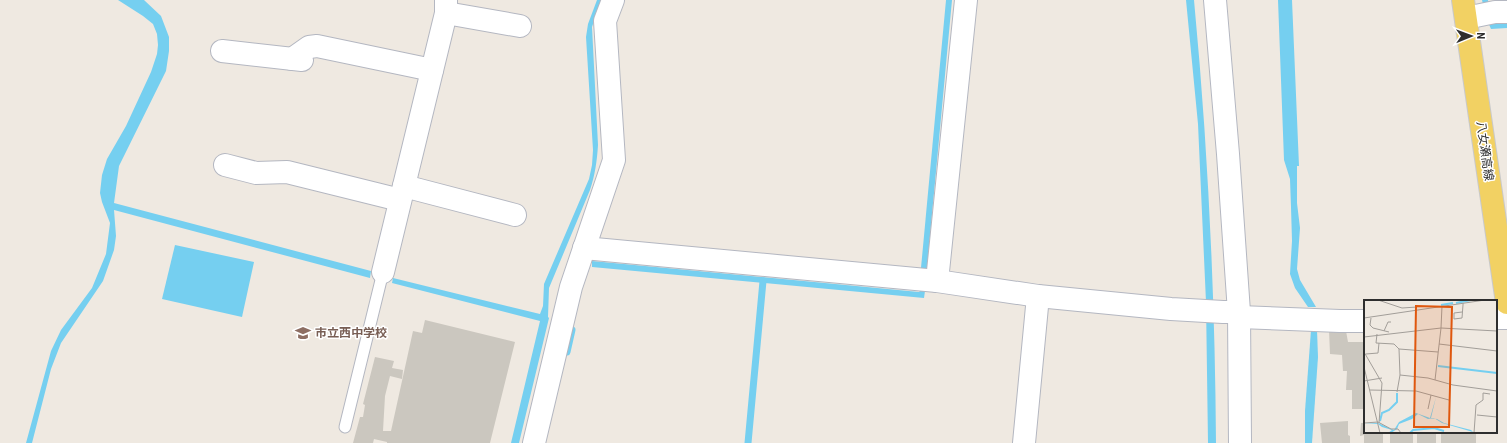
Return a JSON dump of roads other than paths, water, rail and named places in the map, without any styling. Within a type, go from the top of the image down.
[{"type":"main road","name":"八女瀬高線","points":[[1487,10],[1507,303]]},
{"type":"street","points":[[534,443],[571,287],[614,160],[605,21],[613,0]]},
{"type":"street","points":[[937,281],[966,0]]},
{"type":"street","points":[[1215,0],[1228,154],[1239,314],[1240,443]]},
{"type":"street","points":[[383,272],[446,6],[520,26]]},
{"type":"street","points":[[222,51],[297,60],[309,46],[317,46],[432,70]]},
{"type":"street","points":[[224,165],[256,173],[287,172],[515,215]]},
{"type":"street","points":[[584,248],[937,281],[1038,296],[1171,309],[1340,321],[1364,321]]},
{"type":"street","points":[[1024,443],[1038,296]]},
{"type":"lane","points":[[345,427],[383,272]]},
{"type":"water","points":[[118,0],[144,0],[161,16],[169,37],[169,51],[166,71],[119,166],[114,203],[371,271],[370,278],[114,210],[116,236],[114,250],[103,281],[61,343],[51,369],[32,443],[26,443],[51,351],[61,330],[92,288],[106,254],[110,223],[100,193],[102,175],[107,159],[126,126],[151,72],[157,54],[157,34],[153,24]]},
{"type":"water","points":[[597,0],[603,0],[592,27],[598,145],[594,173],[590,190],[549,288],[549,318],[519,443],[511,443],[540,321],[392,283],[393,278],[540,314],[543,306],[544,284],[589,179],[592,165],[593,150],[586,37],[588,24]]},
{"type":"water","points":[[946,0],[952,0],[927,268],[921,268]]},
{"type":"water","points":[[1186,0],[1194,0],[1207,166],[1214,332],[1216,443],[1208,443],[1206,302],[1198,124]]},
{"type":"water","points":[[1278,0],[1292,0],[1299,166],[1297,166],[1297,203],[1300,228],[1297,269],[1300,280],[1316,307],[1308,307],[1295,288],[1290,274],[1292,241],[1290,179],[1284,160]]},
{"type":"water","points":[[1482,0],[1488,0],[1492,23],[1507,24],[1507,28],[1491,29]]},
{"type":"water","points":[[175,245],[254,262],[242,317],[162,299]]},
{"type":"water","points":[[592,261],[919,292],[925,291],[924,298],[592,267]]},
{"type":"water","points":[[1311,330],[1317,330],[1318,357],[1312,443],[1305,443],[1305,411]]},
{"type":"waterway","points":[[748,443],[763,281]]},
{"type":"waterway","points":[[567,352],[572,330]]},
{"type":"place","name":"市立西中学校","points":[[303,333]]}]
